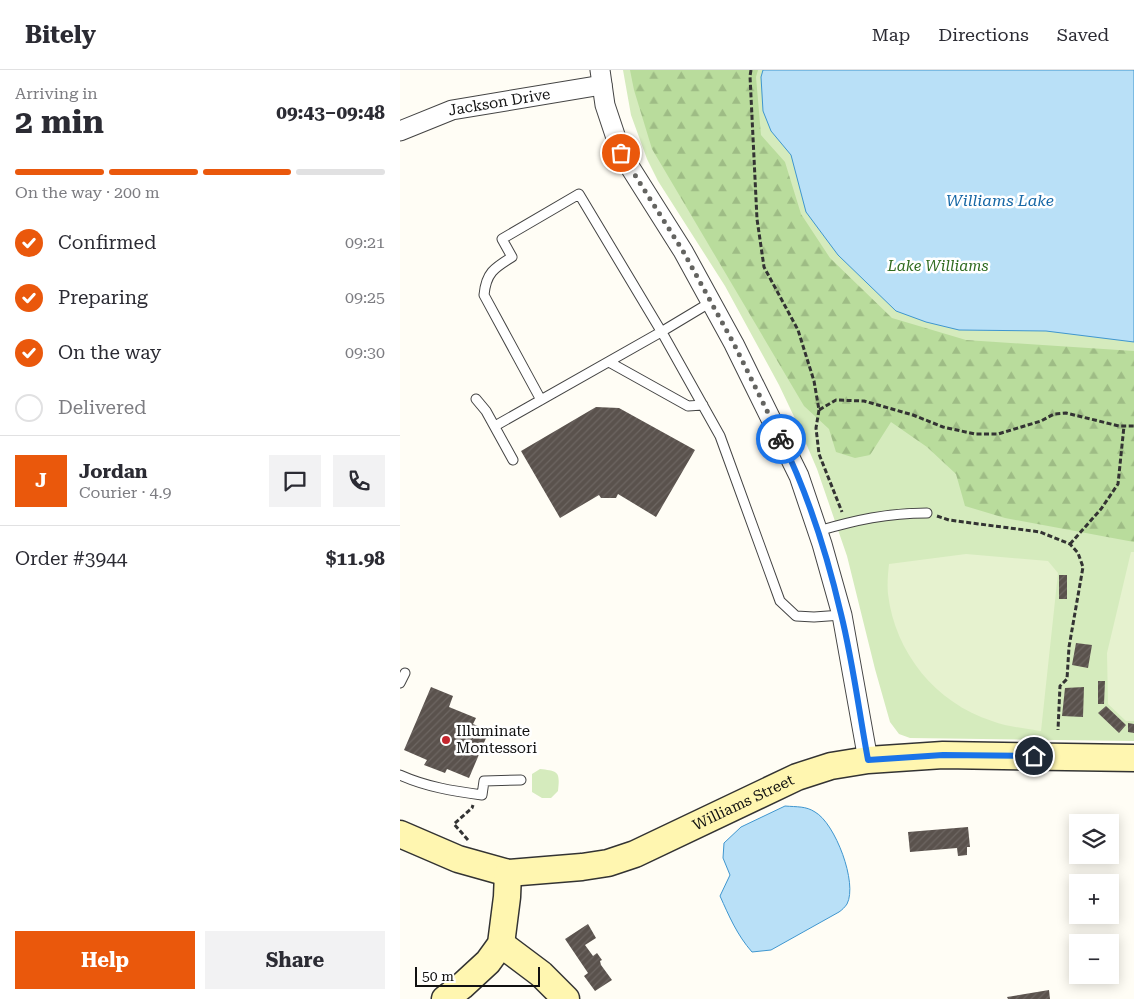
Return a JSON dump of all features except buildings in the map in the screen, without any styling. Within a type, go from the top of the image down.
[{"type":"main road","name":"Williams Street","points":[[508,873],[608,863],[657,844],[797,777],[831,766],[868,760],[943,755],[1134,758]]},
{"type":"main road","points":[[400,834],[458,859],[508,873],[501,944],[488,962],[445,999]]},
{"type":"main road","points":[[501,944],[541,974],[566,999]]},
{"type":"street","name":"Jackson Drive","points":[[400,131],[452,110],[601,78]]},
{"type":"street","points":[[601,78],[605,105],[621,153],[683,251],[758,392],[799,476],[818,531],[842,615],[868,760]]},
{"type":"lane","points":[[541,400],[484,294],[486,282],[490,273],[498,265],[512,257],[502,239],[579,194],[662,332],[720,436],[780,601],[796,616],[842,615]]},
{"type":"lane","points":[[495,426],[662,332],[711,302]]},
{"type":"lane","points":[[609,362],[688,406],[703,405]]},
{"type":"lane","points":[[476,399],[495,426],[513,460]]},
{"type":"lane","points":[[818,531],[861,518],[903,513],[927,513]]},
{"type":"lane","points":[[400,683],[405,674]]},
{"type":"lane","points":[[400,775],[420,784],[482,795],[484,781],[520,780]]},
{"type":"path","points":[[751,70],[757,218],[764,266],[798,330],[814,381],[819,410],[816,428],[818,454],[840,504],[845,523]]},
{"type":"path","points":[[819,410],[836,400],[864,401],[913,415],[942,427],[975,434],[998,434],[1041,421],[1054,414],[1066,413],[1124,426],[1134,426]]},
{"type":"path","points":[[1070,544],[1101,508],[1118,484],[1124,426]]},
{"type":"path","points":[[927,513],[949,520],[1040,532],[1070,544],[1078,553],[1083,567],[1069,647],[1067,679],[1060,686],[1058,730]]},
{"type":"path","points":[[467,843],[468,839],[454,824],[472,808],[475,794]]},
{"type":"green space","name":"Lake Williams","points":[[623,70],[1134,70],[1134,741],[910,738],[899,734],[890,722],[847,556],[817,469],[779,385],[725,286],[658,181],[647,159],[631,115]]},
{"type":"green space","points":[[630,70],[758,70],[756,77],[761,135],[785,162],[801,214],[830,258],[892,318],[966,340],[1134,351],[1134,542],[1005,518],[965,506],[956,474],[927,447],[891,422],[870,455],[855,458],[836,452],[829,429],[804,406],[652,149],[634,90]]},
{"type":"green space","points":[[1131,552],[1134,552],[1134,721],[1126,721],[1108,704],[1107,653]]},
{"type":"green space","points":[[966,554],[1048,561],[1058,573],[1041,731],[998,723],[972,713],[953,702],[922,673],[909,655],[899,636],[892,616],[888,594],[889,564]]},
{"type":"green space","points":[[540,769],[555,772],[558,776],[558,791],[551,798],[542,798],[532,792],[532,774]]},
{"type":"water","name":"Williams Lake","points":[[763,70],[1134,70],[1134,342],[1046,331],[959,330],[926,322],[896,311],[838,255],[806,212],[791,155],[771,131],[763,111],[761,77]]},
{"type":"water","points":[[785,806],[812,810],[823,818],[837,840],[843,854],[850,894],[847,904],[839,912],[771,950],[752,952],[730,918],[720,896],[730,875],[723,858],[724,843],[741,827]]},
{"type":"way so far","points":[[621,153],[683,251],[734,344],[781,439]]},
{"type":"place","name":"Illuminate Montessori","points":[[446,740]]},
{"type":"route","points":[[781,439],[799,476],[822,544],[842,615],[868,760],[943,755],[1034,756]]}]
